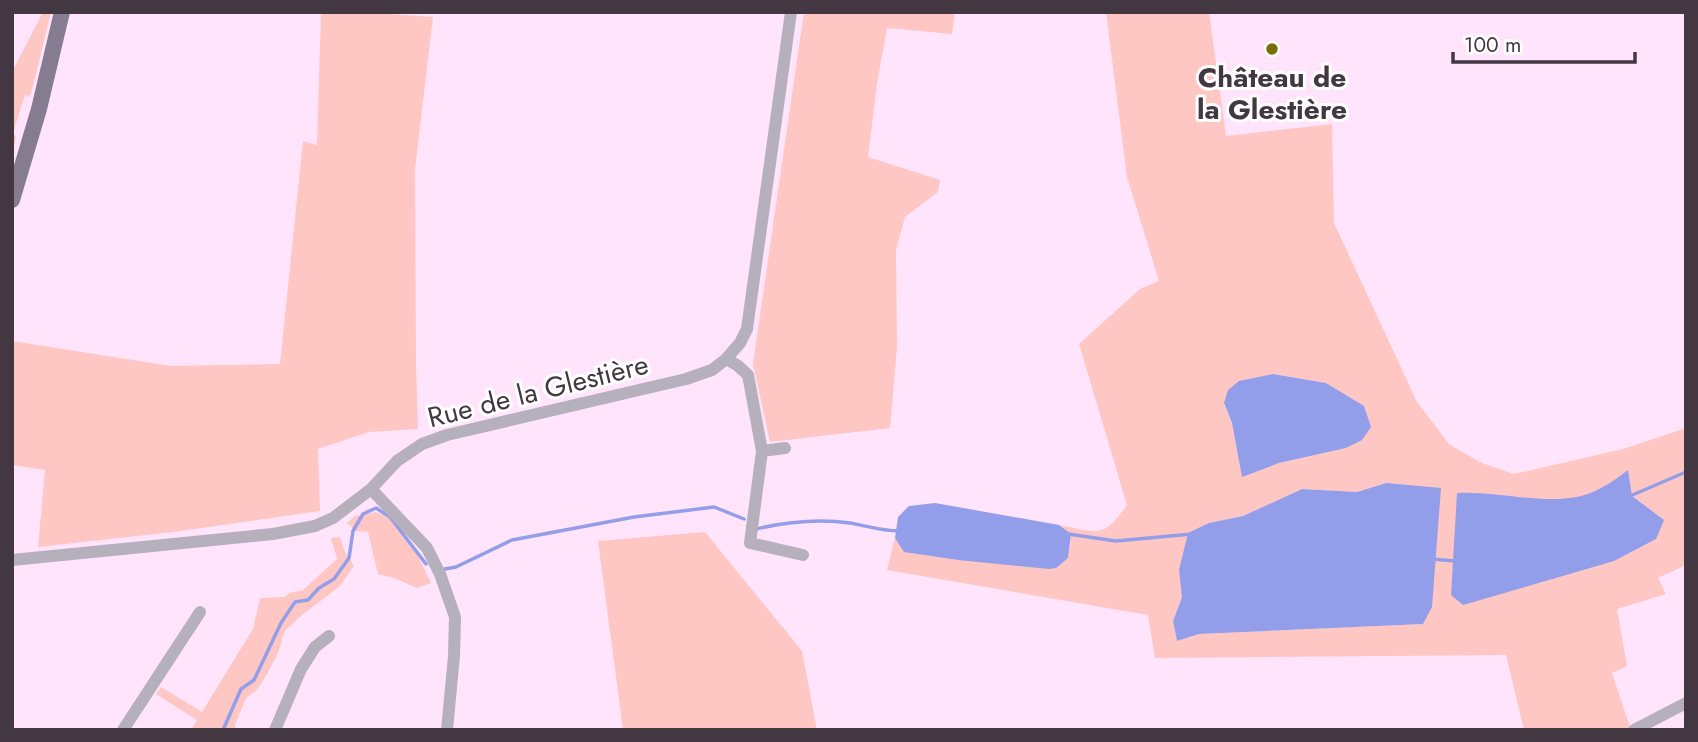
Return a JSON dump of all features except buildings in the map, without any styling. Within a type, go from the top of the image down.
[{"type":"main road","points":[[12,200],[39,109],[62,12]]},
{"type":"street","name":"Rue de la Glestière","points":[[12,560],[273,534],[315,526],[333,518],[371,489],[397,461],[422,444],[447,435],[686,379],[712,370],[740,344],[747,328],[791,12]]},
{"type":"street","points":[[726,359],[748,375],[762,451],[750,543],[803,555]]},
{"type":"street","points":[[762,451],[785,448]]},
{"type":"street","points":[[371,489],[427,548],[440,574],[455,617],[447,730]]},
{"type":"street","points":[[123,730],[200,612]]},
{"type":"street","points":[[275,730],[300,669],[315,647],[329,635]]},
{"type":"street","points":[[1634,730],[1686,703]]},
{"type":"shaded area","points":[[43,12],[51,12],[31,94],[28,97],[25,95],[13,133],[16,137],[12,157],[12,72]]},
{"type":"shaded area","points":[[321,12],[433,17],[415,169],[418,429],[369,432],[318,449],[320,511],[173,532],[38,547],[45,470],[12,465],[12,341],[171,366],[280,364],[303,141],[317,145]]},
{"type":"shaded area","points":[[804,12],[955,12],[952,34],[887,28],[877,84],[868,157],[940,180],[938,192],[905,217],[896,250],[897,347],[890,428],[770,442],[753,364]]},
{"type":"shaded area","points":[[1106,12],[1209,12],[1226,136],[1332,124],[1334,223],[1417,402],[1450,445],[1482,463],[1514,474],[1623,449],[1686,428],[1686,565],[1658,578],[1666,594],[1617,609],[1627,666],[1612,673],[1631,730],[1524,730],[1506,655],[1155,658],[1148,615],[887,570],[895,538],[905,552],[958,560],[1070,547],[1071,534],[1059,525],[1099,531],[1112,524],[1127,505],[1079,344],[1140,289],[1159,281],[1127,177]],"holes":[[[1273,374],[1326,383],[1346,448],[1279,463],[1242,476],[1232,423],[1224,404]],[[1386,483],[1423,624],[1199,634],[1177,641],[1173,621],[1209,523],[1243,516],[1302,489],[1357,492]]]},
{"type":"shaded area","points":[[376,512],[395,523],[403,532],[431,583],[417,588],[378,574],[368,532],[356,531],[347,523],[355,516]]},
{"type":"shaded area","points":[[705,532],[802,651],[817,730],[623,730],[598,541]]},
{"type":"shaded area","points":[[340,537],[354,566],[340,586],[284,632],[279,651],[267,674],[257,690],[246,698],[235,725],[236,730],[191,730],[197,720],[156,694],[161,687],[202,712],[253,629],[260,598],[285,597],[289,593],[303,590],[337,559],[331,538]]},
{"type":"water","points":[[1273,374],[1326,383],[1364,406],[1371,427],[1362,440],[1346,448],[1279,463],[1242,477],[1232,423],[1224,403],[1228,390],[1239,381]]},
{"type":"water","points":[[1628,470],[1632,496],[1664,520],[1656,539],[1614,561],[1463,605],[1451,595],[1457,493],[1567,498],[1594,491]]},
{"type":"water","points":[[1386,483],[1441,488],[1432,607],[1423,624],[1199,634],[1177,641],[1173,621],[1182,597],[1179,570],[1188,533],[1209,523],[1243,516],[1302,489],[1357,492]]},
{"type":"water","points":[[935,503],[1059,525],[1071,534],[1068,558],[1056,568],[1049,569],[904,552],[895,538],[898,517],[909,506]]},
{"type":"waterway","points":[[1630,496],[1686,472]]},
{"type":"waterway","points":[[445,569],[456,567],[512,540],[634,517],[714,507],[744,519]]},
{"type":"waterway","points":[[223,730],[241,689],[254,680],[281,623],[295,602],[308,600],[319,588],[334,579],[349,558],[353,531],[363,514],[376,508],[390,517],[426,564]]},
{"type":"waterway","points":[[756,529],[827,521],[899,531]]},
{"type":"waterway","points":[[1068,534],[1116,541],[1192,534]]},
{"type":"waterway","points":[[1432,559],[1455,561]]},
{"type":"place","name":"Château de la Glestière","points":[[1272,49]]}]
